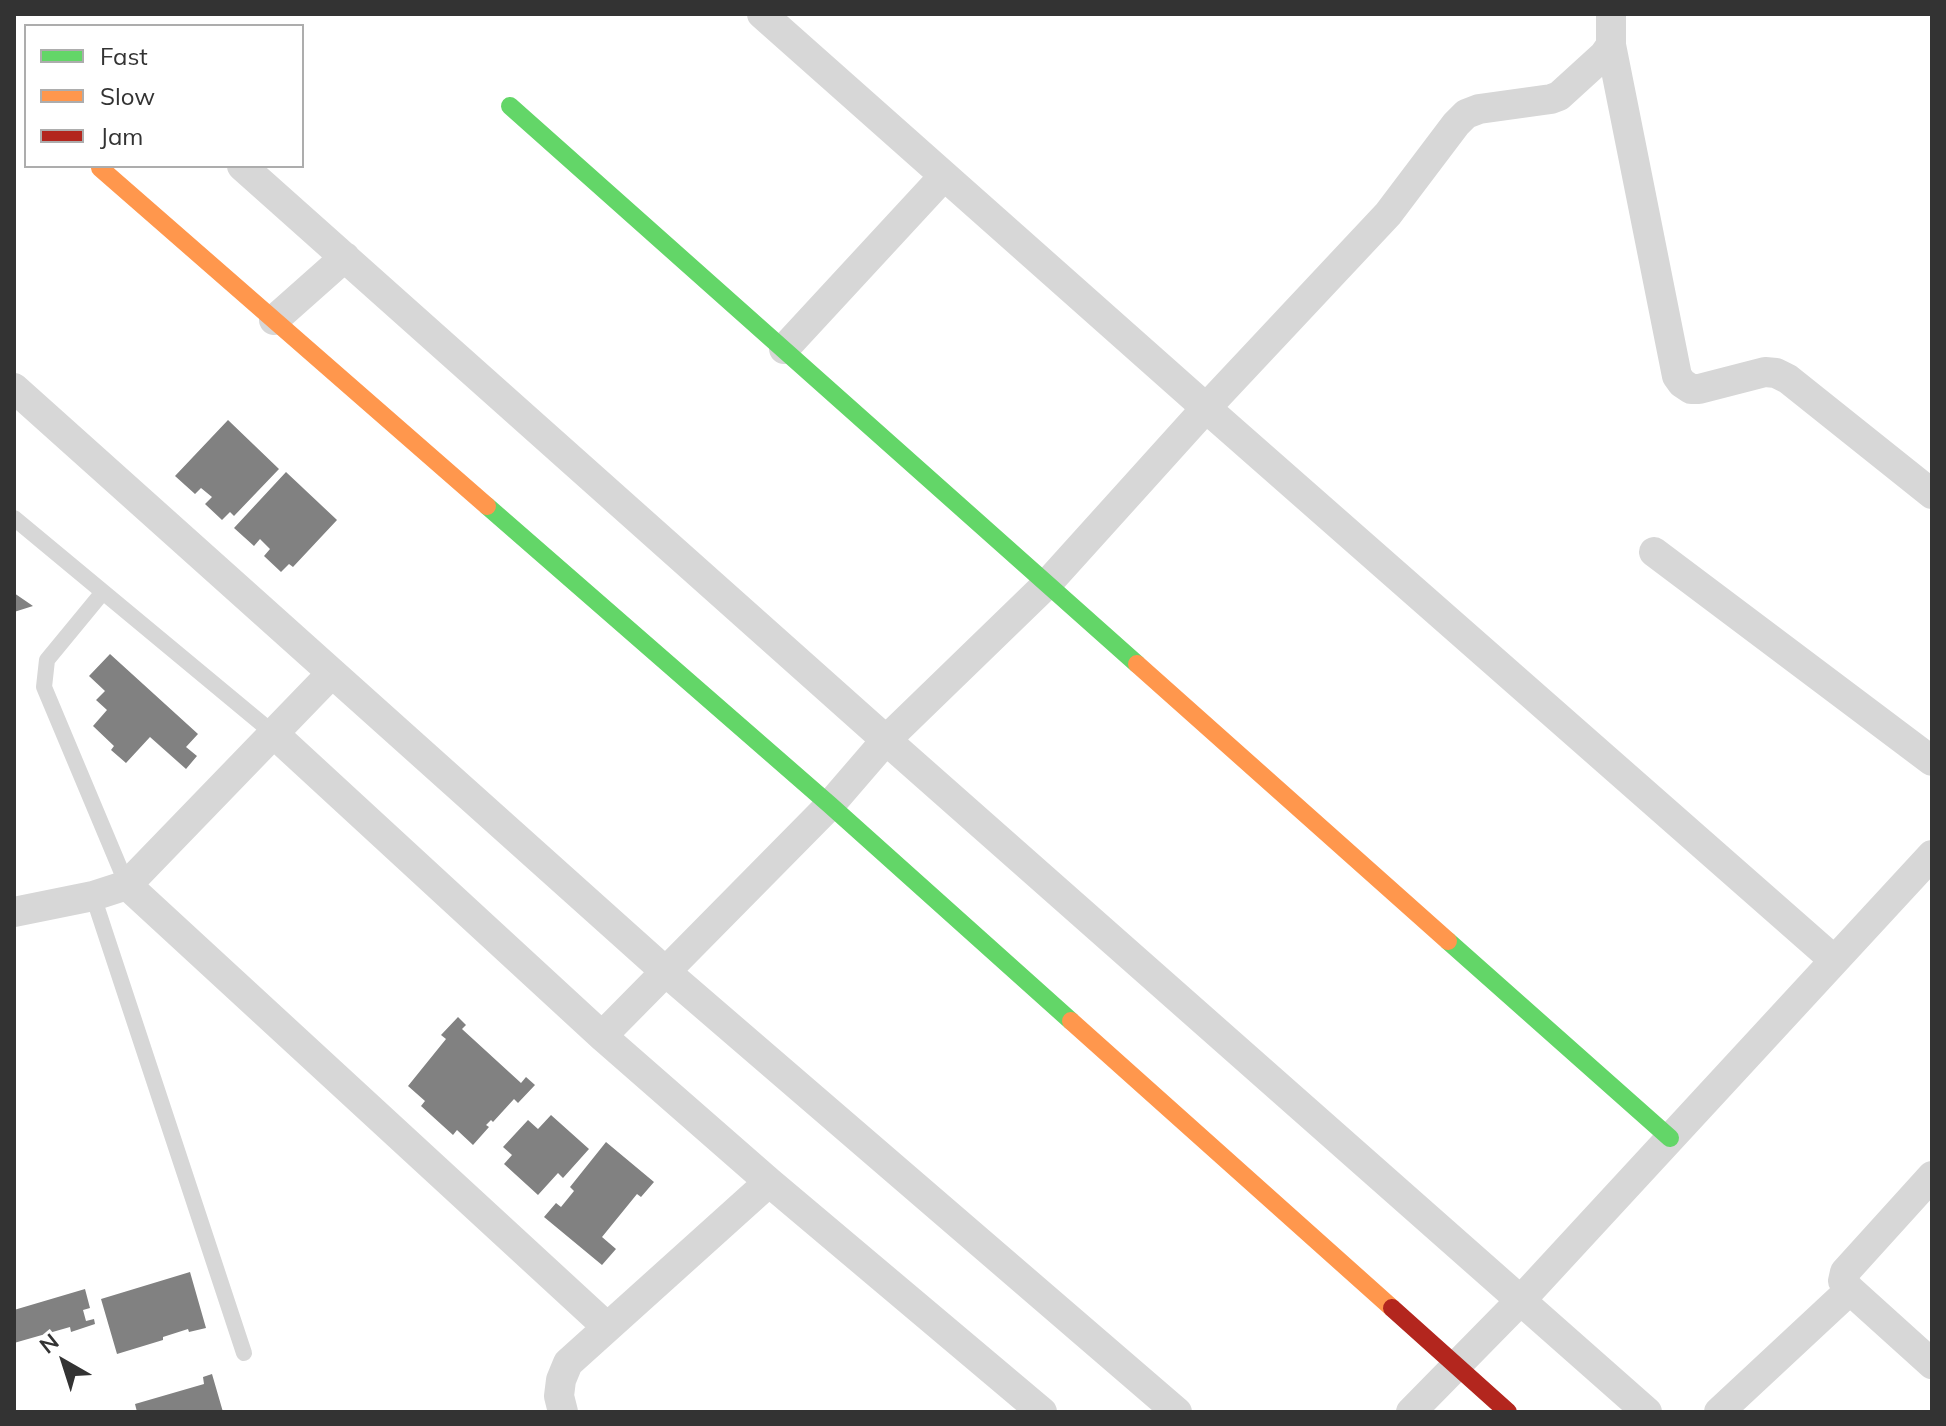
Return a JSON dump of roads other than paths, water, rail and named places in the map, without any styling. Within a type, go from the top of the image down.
[{"type":"street","points":[[762,14],[1834,960]]},
{"type":"street","points":[[1611,14],[1611,45],[1677,376],[1691,389],[1699,389],[1765,372],[1776,373],[1788,379],[1932,494]]},
{"type":"street","points":[[602,1036],[830,805],[886,740],[1048,583],[1388,214],[1466,114],[1479,109],[1559,96],[1611,45]]},
{"type":"street","points":[[510,106],[1670,1138]]},
{"type":"street","points":[[100,168],[830,805],[1508,1412]]},
{"type":"street","points":[[244,168],[1647,1412]]},
{"type":"street","points":[[784,349],[944,176]]},
{"type":"street","points":[[274,320],[345,257]]},
{"type":"street","points":[[14,388],[666,972],[1177,1412]]},
{"type":"street","points":[[1654,552],[1932,761]]},
{"type":"street","points":[[14,912],[93,896],[127,885],[332,673]]},
{"type":"street","points":[[273,733],[602,1036],[769,1182],[1042,1412]]},
{"type":"street","points":[[1411,1412],[1520,1301],[1932,855]]},
{"type":"street","points":[[127,885],[607,1327]]},
{"type":"street","points":[[1932,1176],[1845,1272],[1843,1281],[1932,1364]]},
{"type":"street","points":[[563,1412],[559,1396],[568,1363],[769,1182]]},
{"type":"street","points":[[1719,1412],[1850,1290]]},
{"type":"lane","points":[[14,518],[273,733]]},
{"type":"lane","points":[[103,592],[47,660],[44,687],[127,885]]},
{"type":"lane","points":[[93,896],[244,1353]]}]
